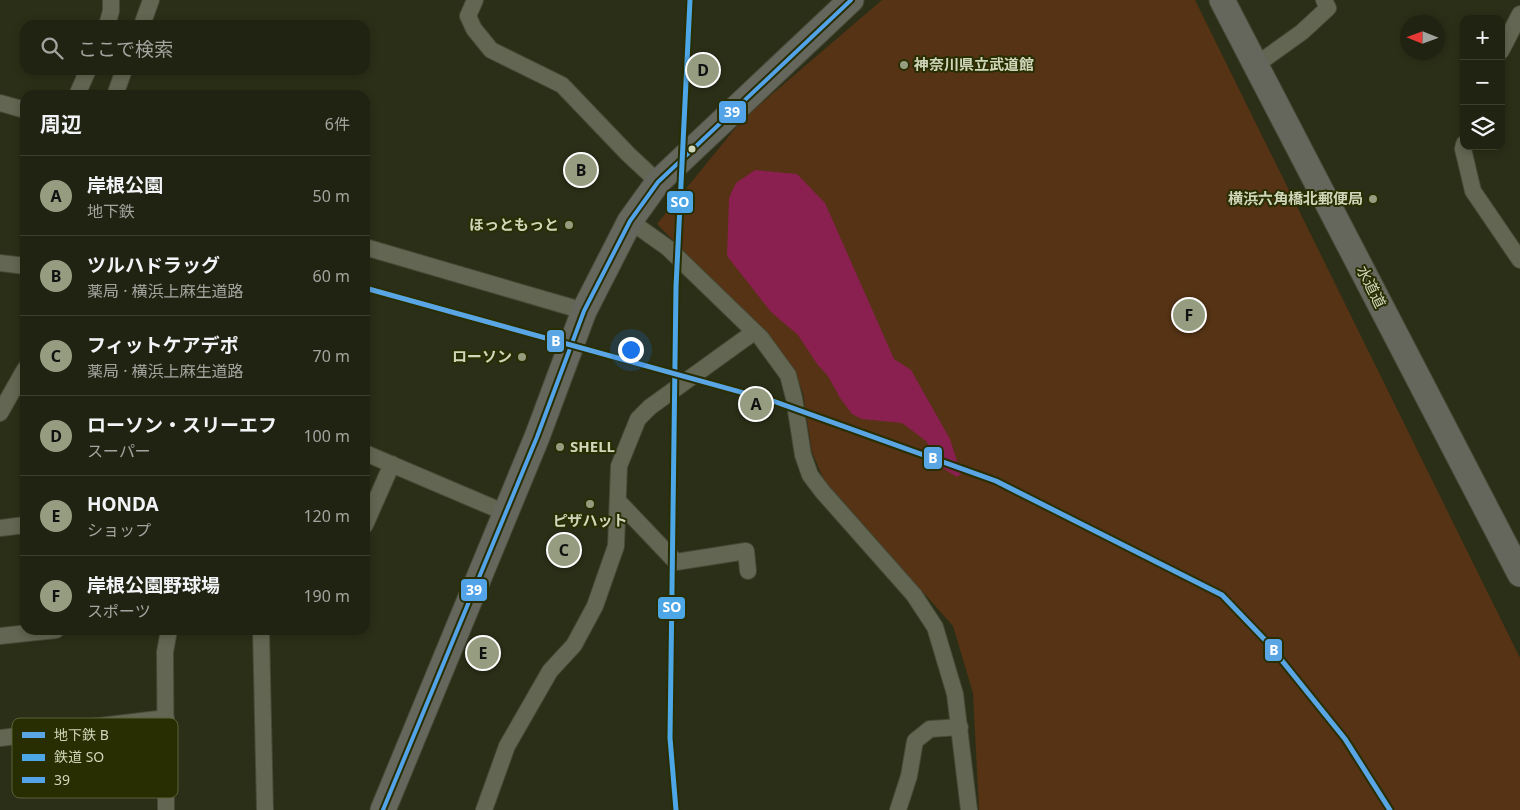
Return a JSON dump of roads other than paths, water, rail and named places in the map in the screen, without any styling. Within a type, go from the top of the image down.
[{"type":"main road","points":[[383,810],[506,513],[584,311],[630,221],[658,182],[851,0]]},
{"type":"main road","name":"水道道","points":[[1225,1],[1256,66],[1520,574]]},
{"type":"street","points":[[108,20],[111,0]]},
{"type":"street","points":[[144,20],[151,0]]},
{"type":"street","points":[[475,0],[468,16],[474,29],[492,50],[562,85],[628,154],[658,182]]},
{"type":"street","points":[[1256,66],[1302,32],[1328,8],[1324,0]]},
{"type":"street","points":[[1505,43],[1520,14]]},
{"type":"street","points":[[79,90],[86,75]]},
{"type":"street","points":[[117,90],[122,75]]},
{"type":"street","points":[[0,103],[20,109]]},
{"type":"street","points":[[1463,150],[1473,191],[1520,260]]},
{"type":"street","points":[[630,221],[668,248],[761,338],[788,375],[794,398],[803,455],[810,475],[914,595],[935,627],[955,694],[969,810]]},
{"type":"street","points":[[370,248],[584,311]]},
{"type":"street","points":[[0,263],[20,265]]},
{"type":"street","points":[[484,810],[506,746],[550,672],[574,645],[595,606],[616,546],[620,466],[638,419],[650,407],[754,332]]},
{"type":"street","points":[[0,413],[20,379]]},
{"type":"street","points":[[370,454],[506,513]]},
{"type":"street","points":[[370,514],[392,464]]},
{"type":"street","points":[[618,501],[676,562],[746,551],[748,571]]},
{"type":"street","points":[[0,528],[20,526]]},
{"type":"street","points":[[0,636],[20,634]]},
{"type":"street","points":[[166,718],[165,652],[168,635]]},
{"type":"street","points":[[261,635],[265,810]]},
{"type":"street","points":[[898,810],[909,776],[915,741],[930,729],[960,727]]},
{"type":"metro line","name":"B","points":[[370,289],[773,401],[996,481],[1222,595],[1267,642],[1345,739],[1390,810]]},
{"type":"rail line","name":"SO","points":[[676,810],[670,738],[676,287],[690,0]]},
{"type":"place","name":"神奈川県立武道館","points":[[904,65]]},
{"type":"place","name":"ローソン・スリーエフ","points":[[703,70]]},
{"type":"place","name":"ツルハドラッグ","points":[[581,170]]},
{"type":"place","name":"横浜六角橋北郵便局","points":[[1373,199]]},
{"type":"place","name":"ほっともっと","points":[[569,225]]},
{"type":"place","name":"岸根公園野球場","points":[[1189,315]]},
{"type":"place","name":"ローソン","points":[[522,357]]},
{"type":"place","name":"岸根公園","points":[[756,404]]},
{"type":"place","name":"SHELL","points":[[560,447]]},
{"type":"place","name":"ピザハット","points":[[590,504]]},
{"type":"place","name":"フィットケアデポ","points":[[564,550]]},
{"type":"place","name":"HONDA","points":[[483,653]]}]
